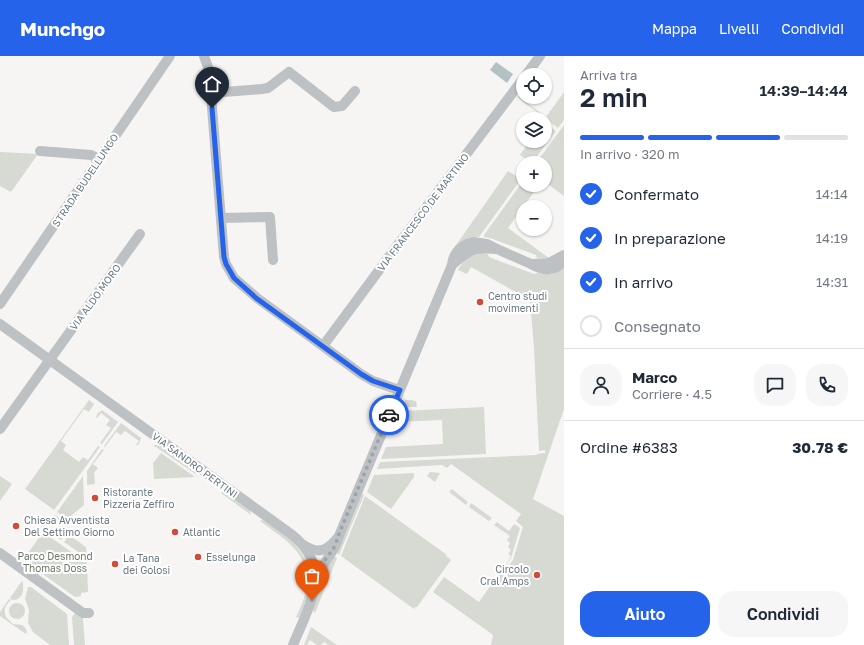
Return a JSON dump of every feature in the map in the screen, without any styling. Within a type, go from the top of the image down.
[{"type":"street","name":"STRADA BUDELLUNGO","points":[[0,304],[170,56]]},
{"type":"street","points":[[204,56],[209,70]]},
{"type":"street","points":[[210,56],[209,70],[224,257],[226,264],[234,278],[256,298],[368,378],[400,390]]},
{"type":"street","points":[[531,68],[540,56]]},
{"type":"street","points":[[211,93],[268,88],[289,72],[344,114]]},
{"type":"street","name":"VIA FRANCESCO DE MARTINO","points":[[323,346],[516,88]]},
{"type":"street","points":[[334,107],[342,106],[355,91]]},
{"type":"street","points":[[40,151],[91,155],[99,159]]},
{"type":"street","points":[[221,218],[270,217],[273,260]]},
{"type":"street","name":"VIA ALDO MORO","points":[[0,428],[140,234]]},
{"type":"street","points":[[338,536],[329,548],[314,553],[312,561],[314,564],[319,565],[336,547],[338,536],[456,254],[461,248],[468,244],[482,242],[531,264],[538,269],[555,268],[564,262]]},
{"type":"street","points":[[531,264],[549,263],[564,255]]},
{"type":"street","name":"VIA SANDRO PERTINI","points":[[0,324],[300,542],[312,561],[315,574],[315,586],[312,600],[293,645]]},
{"type":"street","points":[[300,542],[309,548],[320,550]]},
{"type":"street","points":[[0,553],[83,613],[89,613]]},
{"type":"street","points":[[315,586],[318,574],[324,561]]},
{"type":"green space","points":[[564,92],[564,120],[558,128],[552,123],[552,112],[550,112]]},
{"type":"green space","points":[[526,104],[529,104],[539,112],[537,112]]},
{"type":"green space","points":[[564,125],[564,196],[552,187],[552,156],[541,156],[547,148],[552,148],[552,141]]},
{"type":"green space","points":[[552,128],[556,131],[552,136]]},
{"type":"green space","points":[[525,148],[543,148],[537,156],[520,155]]},
{"type":"green space","points":[[0,152],[38,154],[11,192],[0,186]]},
{"type":"green space","points":[[508,171],[516,176],[516,186],[479,237],[468,238],[454,248]]},
{"type":"green space","points":[[516,191],[516,192],[534,192],[528,200],[516,200],[516,217],[508,228],[516,234],[516,236],[519,236],[549,258],[537,258],[536,255],[484,237]]},
{"type":"green space","points":[[481,254],[488,254],[489,257],[534,274],[550,274],[564,268],[564,409],[533,499],[564,516],[564,645],[491,645],[493,635],[433,592],[444,577],[479,602],[500,572],[504,572],[513,560],[523,527],[516,521],[521,514],[451,464],[447,468],[442,465],[377,469],[380,462],[537,455],[545,453],[545,450],[539,451],[530,300],[471,267],[467,274],[458,270],[462,263],[467,259]]},
{"type":"green space","points":[[89,400],[94,404],[89,412],[84,409],[61,441],[66,445],[63,450],[79,462],[83,457],[88,460],[98,446],[100,447],[54,510],[25,489]]},
{"type":"green space","points":[[405,400],[416,401],[417,407],[402,407]]},
{"type":"green space","points":[[484,407],[486,454],[381,459],[386,447],[443,444],[442,420],[396,422],[401,411]]},
{"type":"green space","points":[[102,410],[118,422],[102,444],[100,443],[111,428],[106,425],[110,420],[101,413],[97,418],[96,417]]},
{"type":"green space","points":[[121,423],[141,438],[139,444],[135,446],[139,441],[125,431],[121,435],[116,432],[105,447],[104,446]]},
{"type":"green space","points":[[153,445],[162,447],[196,471],[197,475]]},
{"type":"green space","points":[[102,449],[104,450],[93,464],[98,468],[94,473],[95,484],[87,485],[87,471]]},
{"type":"green space","points":[[161,453],[195,477],[154,479],[153,463]]},
{"type":"green space","points":[[430,472],[440,473],[435,482],[427,476]]},
{"type":"green space","points":[[414,473],[414,477],[391,509],[367,492],[374,475]]},
{"type":"green space","points":[[0,476],[12,484],[0,501]]},
{"type":"green space","points":[[83,476],[84,505],[67,519],[57,512]]},
{"type":"green space","points":[[452,489],[468,502],[466,505],[449,492]]},
{"type":"green space","points":[[223,491],[250,510],[251,515],[221,493]]},
{"type":"green space","points":[[361,492],[364,495],[339,555],[336,552]]},
{"type":"green space","points":[[365,496],[447,555],[446,556],[451,560],[414,609],[341,556]]},
{"type":"green space","points":[[471,503],[492,518],[489,521],[469,507]]},
{"type":"green space","points":[[55,515],[64,522],[62,524],[48,525]]},
{"type":"green space","points":[[262,520],[270,524],[290,540],[302,553],[306,560],[310,577],[310,586],[299,618],[296,617],[306,591],[307,578],[305,567],[301,557],[295,549],[287,541],[260,521]]},
{"type":"green space","points":[[497,522],[509,531],[514,524],[520,528],[511,558],[503,570],[511,556],[508,554],[511,550],[508,547],[510,543],[507,540],[510,536],[494,525]]},
{"type":"green space","points":[[48,530],[62,530],[66,533],[61,540]]},
{"type":"green space","name":"Parco Desmond Thomas Doss","points":[[43,532],[87,563],[88,592],[81,593],[81,596],[75,597],[23,560]]},
{"type":"green space","points":[[69,535],[86,547],[87,558],[64,542]]},
{"type":"green space","points":[[334,556],[337,558],[315,613],[312,610],[318,595],[320,580]]},
{"type":"green space","points":[[22,581],[23,592],[21,597],[12,600],[10,598]]},
{"type":"green space","points":[[28,587],[31,587],[67,614],[69,645],[50,645],[33,632],[28,623],[29,610],[25,599]]},
{"type":"green space","points":[[9,599],[11,600],[7,604],[5,610],[6,617],[13,624],[24,627],[27,631],[26,634],[0,616],[0,612]]},
{"type":"green space","points":[[14,603],[20,603],[25,608],[23,617],[20,619],[14,619],[9,614],[9,608]]},
{"type":"green space","points":[[75,613],[81,615],[83,619],[85,645],[74,645],[72,617]]},
{"type":"green space","points":[[311,627],[337,645],[328,645],[324,642],[321,645],[317,645],[310,640],[307,645],[304,645]]},
{"type":"shaded area","points":[[496,62],[513,74],[507,83],[490,70]]},
{"type":"way so far","points":[[312,600],[319,570],[338,542],[338,536],[389,415]]},
{"type":"place","name":"Centro studi movimenti","points":[[480,302]]},
{"type":"place","name":"Ristorante Pizzeria Zeffiro","points":[[95,498]]},
{"type":"place","name":"Chiesa Avventista Del Settimo Giorno","points":[[16,526]]},
{"type":"place","name":"Atlantic","points":[[175,532]]},
{"type":"place","name":"Esselunga","points":[[198,557]]},
{"type":"place","name":"La Tana dei Golosi","points":[[115,564]]},
{"type":"place","name":"Circolo Cral Amps","points":[[537,575]]},
{"type":"route","points":[[212,108],[224,257],[226,264],[234,278],[256,298],[361,374],[373,381],[400,390],[389,415]]}]
